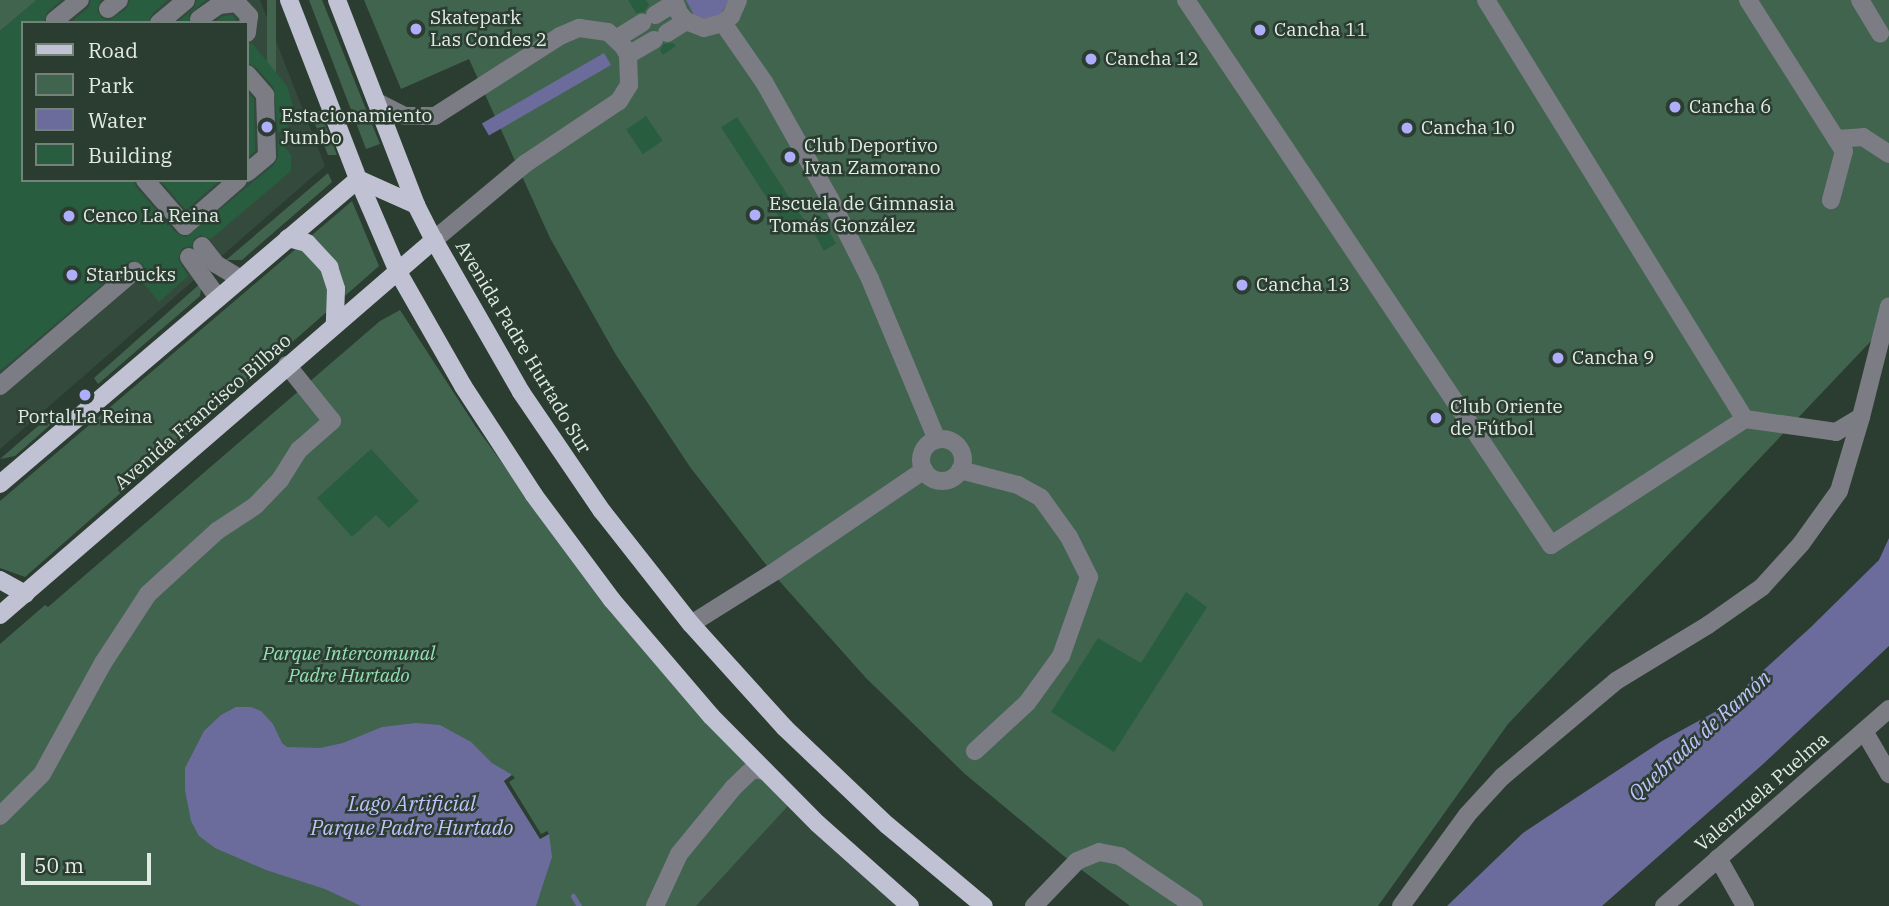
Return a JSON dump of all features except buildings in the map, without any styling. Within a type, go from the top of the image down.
[{"type":"main road","points":[[289,0],[358,179],[398,272],[463,386],[572,548],[661,659],[764,771],[911,906]]},
{"type":"main road","name":"Avenida Padre Hurtado Sur","points":[[337,0],[416,205],[434,240],[484,331],[560,452],[602,511],[691,624],[836,778],[984,906]]},
{"type":"main road","points":[[358,179],[416,205]]},
{"type":"main road","points":[[0,484],[358,179]]},
{"type":"main road","points":[[288,238],[307,243],[329,267],[336,289],[335,324]]},
{"type":"main road","name":"Avenida Francisco Bilbao","points":[[2,612],[434,240]]},
{"type":"main road","points":[[0,580],[24,594]]},
{"type":"street","points":[[56,21],[80,0]]},
{"type":"street","points":[[617,38],[674,1],[686,22],[704,28],[723,23],[731,16],[738,0]]},
{"type":"street","points":[[1186,0],[1551,545],[1745,419],[1836,432],[1861,417]]},
{"type":"street","points":[[1486,0],[1745,419]]},
{"type":"street","points":[[1748,0],[1844,151],[1831,200]]},
{"type":"street","points":[[1860,0],[1880,33]]},
{"type":"street","points":[[161,21],[185,1],[201,21],[219,5],[237,3],[249,16],[248,24]]},
{"type":"street","points":[[628,55],[686,22]]},
{"type":"street","points":[[723,23],[764,82],[830,199],[870,279],[937,440]]},
{"type":"street","points":[[377,102],[405,116],[435,116],[569,30],[599,29],[617,38],[628,55],[629,85],[619,102],[526,163],[434,240]]},
{"type":"street","points":[[248,75],[265,95],[267,156],[248,172]]},
{"type":"street","points":[[1836,139],[1863,137],[1889,154]]},
{"type":"street","points":[[147,182],[185,226],[236,182]]},
{"type":"street","points":[[218,298],[196,252],[241,279]]},
{"type":"street","points":[[0,386],[134,271]]},
{"type":"street","points":[[1401,906],[1467,815],[1502,777],[1616,681],[1708,625],[1762,587],[1801,544],[1839,491],[1889,306]]},
{"type":"street","points":[[0,816],[42,774],[103,663],[148,594],[217,531],[255,506],[280,480],[299,450],[332,421],[287,365]]},
{"type":"street","points":[[937,440],[949,440],[958,447],[963,459],[960,470],[945,481],[932,478],[924,470],[923,452],[937,440]]},
{"type":"street","points":[[691,624],[777,570],[924,470]]},
{"type":"street","points":[[960,470],[1018,485],[1041,498],[1069,537],[1089,577],[1061,656],[1027,703],[975,751]]},
{"type":"street","name":"Valenzuela Puelma","points":[[1664,906],[1889,709]]},
{"type":"street","points":[[1864,731],[1889,774]]},
{"type":"street","points":[[655,906],[679,854],[733,788],[753,769],[764,771]]},
{"type":"street","points":[[1034,906],[1077,861],[1099,852],[1120,856],[1194,906]]},
{"type":"street","points":[[1718,858],[1745,906]]},
{"type":"shaded area","points":[[37,0],[260,0],[325,166],[0,449],[0,31]]},
{"type":"shaded area","points":[[788,806],[905,906],[696,906]]},
{"type":"green space","points":[[0,0],[37,0],[0,31]]},
{"type":"green space","points":[[267,0],[276,0],[276,74],[267,74]]},
{"type":"green space","points":[[309,0],[322,0],[380,144],[366,149]]},
{"type":"green space","points":[[364,0],[1889,0],[1889,322],[1508,724],[1378,906],[1130,906],[1071,862],[965,774],[866,678],[774,575],[690,467],[616,355],[550,238],[469,59],[401,89]]},
{"type":"green space","points":[[320,111],[337,155],[328,155],[311,114]]},
{"type":"green space","points":[[328,173],[332,182],[242,260],[226,260]]},
{"type":"green space","points":[[352,201],[379,266],[25,577],[0,568],[0,501]]},
{"type":"green space","points":[[202,282],[200,296],[98,384],[94,378]]},
{"type":"green space","name":"Parque Intercomunal Padre Hurtado","points":[[400,310],[476,427],[611,613],[788,806],[696,906],[0,906],[0,644],[45,605],[48,607],[380,321]]},
{"type":"green space","points":[[53,413],[57,419],[15,456],[0,459]]},
{"type":"water","points":[[686,0],[729,0],[720,15],[707,19],[694,15]]},
{"type":"water","points":[[604,53],[611,65],[489,136],[482,124]]},
{"type":"water","name":"Quebrada de Ramón","points":[[1889,538],[1889,646],[1762,765],[1602,906],[1447,906],[1523,833],[1662,741],[1722,708],[1810,628],[1879,560]]},
{"type":"water","name":"Lago Artificial Parque Padre Hurtado","points":[[236,707],[251,707],[261,711],[273,724],[282,743],[287,747],[320,748],[343,743],[382,727],[416,723],[440,725],[471,742],[492,763],[512,775],[504,781],[540,839],[549,834],[552,857],[536,906],[361,906],[325,889],[266,870],[215,848],[199,836],[191,821],[185,790],[185,768],[204,731],[221,715]]},
{"type":"pier","points":[[512,775],[515,778],[509,782],[541,834],[547,831],[549,834],[540,839],[504,781]]},
{"type":"waterway","points":[[573,896],[579,906]]},
{"type":"place","name":"Skatepark Las Condes 2","points":[[416,29]]},
{"type":"place","name":"Cancha 11","points":[[1260,30]]},
{"type":"place","name":"Cancha 12","points":[[1091,59]]},
{"type":"place","name":"Cancha 6","points":[[1675,107]]},
{"type":"place","name":"Estacionamiento Jumbo","points":[[267,127]]},
{"type":"place","name":"Cancha 10","points":[[1407,128]]},
{"type":"place","name":"Club Deportivo Ivan Zamorano","points":[[790,157]]},
{"type":"place","name":"Escuela de Gimnasia Tomás González","points":[[755,215]]},
{"type":"place","name":"Cenco La Reina","points":[[69,216]]},
{"type":"place","name":"Starbucks","points":[[72,275]]},
{"type":"place","name":"Cancha 13","points":[[1242,285]]},
{"type":"place","name":"Cancha 9","points":[[1558,358]]},
{"type":"place","name":"Portal La Reina","points":[[85,395]]},
{"type":"place","name":"Club Oriente de Fútbol","points":[[1436,418]]}]
